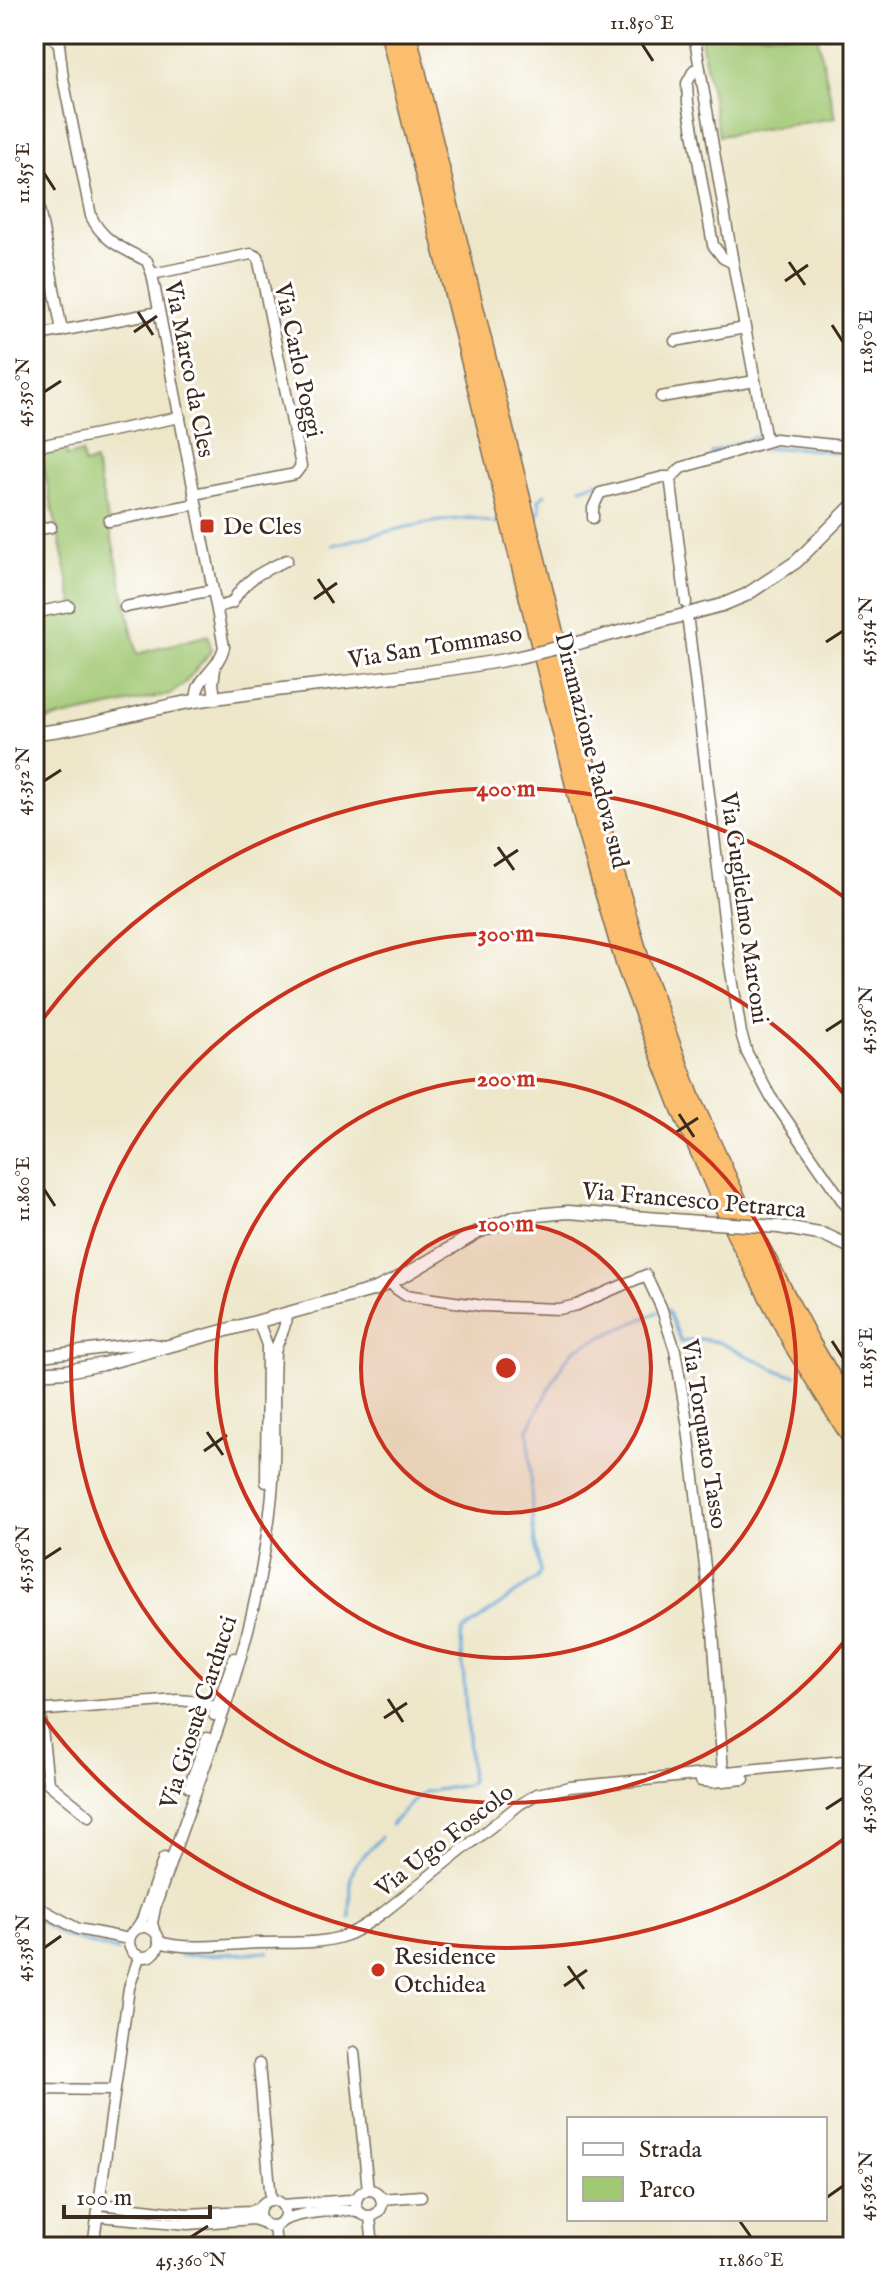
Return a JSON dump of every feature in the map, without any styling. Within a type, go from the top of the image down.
[{"type":"highway","name":"Diramazione Padova sud","points":[[390,34],[587,834],[626,966],[681,1109],[737,1236],[796,1349],[853,1440]]},
{"type":"highway","name":"Diramazione Padova sud","points":[[407,34],[602,829],[641,964],[691,1099],[749,1226],[810,1342],[853,1414]]},
{"type":"street","points":[[694,34],[766,440]]},
{"type":"street","name":"Via Marco da Cles","points":[[56,37],[91,216],[96,228],[108,240],[147,261],[152,274],[224,647],[215,669],[215,698]]},
{"type":"street","points":[[700,69],[694,70],[687,83],[694,144],[713,245],[723,258],[733,263]]},
{"type":"street","points":[[34,182],[62,331]]},
{"type":"street","name":"Via Carlo Poggi","points":[[152,274],[251,254],[258,257],[301,466],[295,474],[195,499]]},
{"type":"street","points":[[34,336],[159,312]]},
{"type":"street","points":[[675,341],[745,328]]},
{"type":"street","points":[[661,397],[755,381]]},
{"type":"street","points":[[34,447],[180,417]]},
{"type":"street","points":[[593,518],[593,508],[600,493],[672,477],[681,468],[766,440],[853,447]]},
{"type":"street","points":[[672,477],[686,603]]},
{"type":"street","points":[[109,521],[195,499]]},
{"type":"street","name":"Via San Tommaso","points":[[34,733],[197,700],[411,676],[515,658],[722,605],[746,595],[796,562],[853,505]]},
{"type":"street","points":[[34,530],[51,527]]},
{"type":"street","points":[[217,607],[232,603],[241,587],[262,571],[287,560]]},
{"type":"street","points":[[125,607],[213,590]]},
{"type":"street","points":[[34,613],[69,606]]},
{"type":"street","name":"Via Guglielmo Marconi","points":[[688,622],[729,962],[741,1033],[747,1053],[770,1096],[853,1216]]},
{"type":"street","name":"Via Marco da Cles","points":[[197,700],[199,684],[215,669]]},
{"type":"street","name":"Via Francesco Petrarca","points":[[34,1373],[103,1364],[360,1294],[392,1282],[478,1232],[516,1217],[568,1212],[779,1227],[825,1235],[853,1248]]},
{"type":"street","name":"Via Torquato Tasso","points":[[392,1282],[405,1295],[483,1306],[559,1309],[577,1305],[646,1275],[661,1307],[675,1350],[687,1421],[713,1631],[723,1772]]},
{"type":"street","name":"Via Giosuè Carducci","points":[[136,1929],[142,1920],[249,1627],[264,1555],[274,1466],[275,1353],[285,1327],[285,1314]]},
{"type":"street","name":"Via Giosuè Carducci","points":[[154,1930],[155,1908],[220,1709],[254,1580],[265,1507],[267,1345],[258,1321]]},
{"type":"street","name":"Via Francesco Petrarca","points":[[34,1357],[145,1343],[170,1346]]},
{"type":"street","points":[[89,1816],[48,1783],[37,1711],[178,1700],[200,1702],[220,1709]]},
{"type":"street","name":"Via Ugo Foscolo","points":[[159,1942],[178,1946],[324,1940],[345,1935],[384,1912],[520,1804],[537,1794],[570,1787],[853,1760]]},
{"type":"street","points":[[699,1775],[701,1781],[744,1779]]},
{"type":"street","points":[[34,1905],[78,1929],[129,1939]]},
{"type":"street","points":[[145,1927],[154,1930],[159,1942],[153,1955],[139,1957],[129,1947],[129,1939],[136,1929],[145,1927]]},
{"type":"street","points":[[93,2247],[129,1988],[139,1957]]},
{"type":"street","points":[[354,2052],[368,2190]]},
{"type":"street","points":[[259,2064],[271,2200]]},
{"type":"street","points":[[34,2089],[113,2090]]},
{"type":"street","points":[[99,2210],[188,2224],[253,2219],[278,2224],[293,2216],[346,2211],[365,2215],[374,2215],[381,2209],[381,2199],[377,2193],[368,2190],[357,2198],[356,2206],[365,2215],[373,2247]]},
{"type":"street","points":[[381,2199],[421,2196]]},
{"type":"street","points":[[262,2222],[260,2208],[264,2202],[271,2200],[282,2205],[357,2198]]},
{"type":"street","points":[[276,2247],[278,2224],[285,2211],[282,2205]]},
{"type":"street","points":[[99,2210],[187,2214],[260,2208]]},
{"type":"green space","points":[[700,34],[817,34],[835,118],[719,136]]},
{"type":"green space","points":[[64,446],[67,456],[82,452],[84,464],[95,461],[137,654],[208,635],[211,651],[183,685],[170,694],[34,723],[34,667],[43,664],[34,619],[75,611],[40,451]]},
{"type":"waterway","points":[[711,453],[756,437]]},
{"type":"waterway","points":[[759,449],[797,448],[853,454]]},
{"type":"waterway","points":[[581,488],[599,482]]},
{"type":"waterway","points":[[536,516],[540,511],[539,500],[545,494]]},
{"type":"waterway","points":[[333,545],[435,522],[473,518],[499,524]]},
{"type":"waterway","points":[[668,1310],[681,1342],[700,1339],[718,1342],[786,1374],[796,1375]]},
{"type":"waterway","points":[[391,1825],[424,1792],[467,1785],[471,1781],[461,1639],[463,1631],[537,1578],[540,1572],[533,1528],[528,1429],[563,1363],[575,1349],[658,1312]]},
{"type":"waterway","points":[[350,1918],[351,1877],[355,1865],[381,1837]]},
{"type":"waterway","points":[[34,1917],[63,1936],[118,1951]]},
{"type":"waterway","points":[[180,1956],[269,1952]]},
{"type":"place","name":"De Cles","points":[[207,526]]},
{"type":"place","name":"Residence Otchidea","points":[[378,1970]]}]
